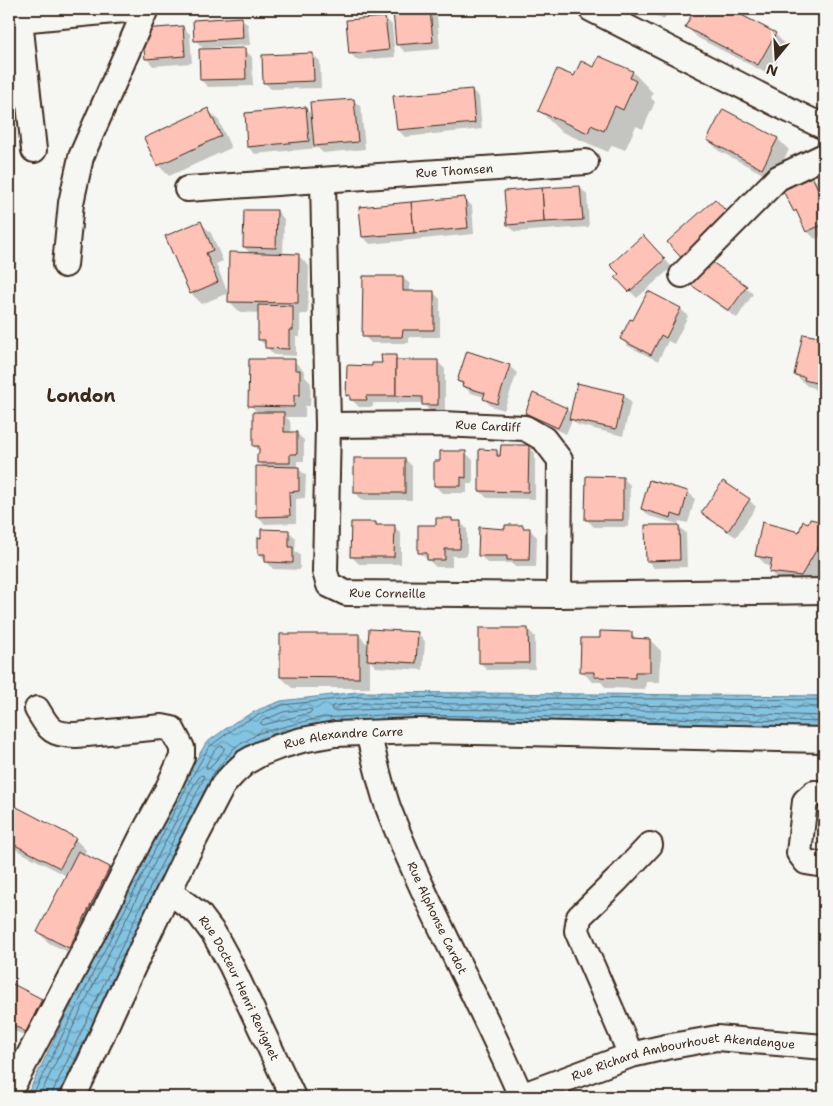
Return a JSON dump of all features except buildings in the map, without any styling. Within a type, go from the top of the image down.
[{"type":"street","points":[[34,150],[14,21],[48,13],[136,9]]},
{"type":"street","points":[[65,265],[71,203],[81,157],[146,9]]},
{"type":"street","points":[[591,9],[824,127]]},
{"type":"street","points":[[682,275],[778,178],[824,156]]},
{"type":"street","name":"Rue Thomsen","points":[[187,189],[586,162]]},
{"type":"street","name":"Rue Corneille","points":[[323,180],[328,425],[325,572],[329,585],[346,594],[559,595],[824,591]]},
{"type":"street","name":"Rue Cardiff","points":[[328,425],[442,424],[525,428],[544,439],[560,460],[559,595]]},
{"type":"street","points":[[9,1093],[167,790],[182,757],[182,748],[172,729],[162,727],[64,735],[54,732],[48,727],[37,709]]},
{"type":"street","name":"Rue Alexandre Carre","points":[[73,1097],[157,916],[223,785],[246,762],[260,754],[278,746],[334,734],[417,731],[824,740]]},
{"type":"street","name":"Rue Alphonse Cardot","points":[[368,733],[382,788],[411,861],[450,947],[510,1070],[519,1096]]},
{"type":"street","points":[[824,793],[814,793],[805,801],[799,853],[806,862],[824,865]]},
{"type":"street","points":[[631,1055],[577,931],[579,917],[650,845]]},
{"type":"street","name":"Rue Docteur Henri Revignet","points":[[170,892],[199,914],[214,934],[293,1097]]},
{"type":"street","name":"Rue Richard Ambourhouet Akendengue","points":[[519,1096],[555,1090],[631,1055],[717,1038],[824,1047]]},
{"type":"water","points":[[357,692],[824,696],[824,727],[669,723],[382,720],[320,723],[261,738],[236,752],[217,777],[63,1097],[26,1097],[185,779],[206,743],[235,722],[281,701]]},
{"type":"district","name":"London","points":[[81,396]]}]
